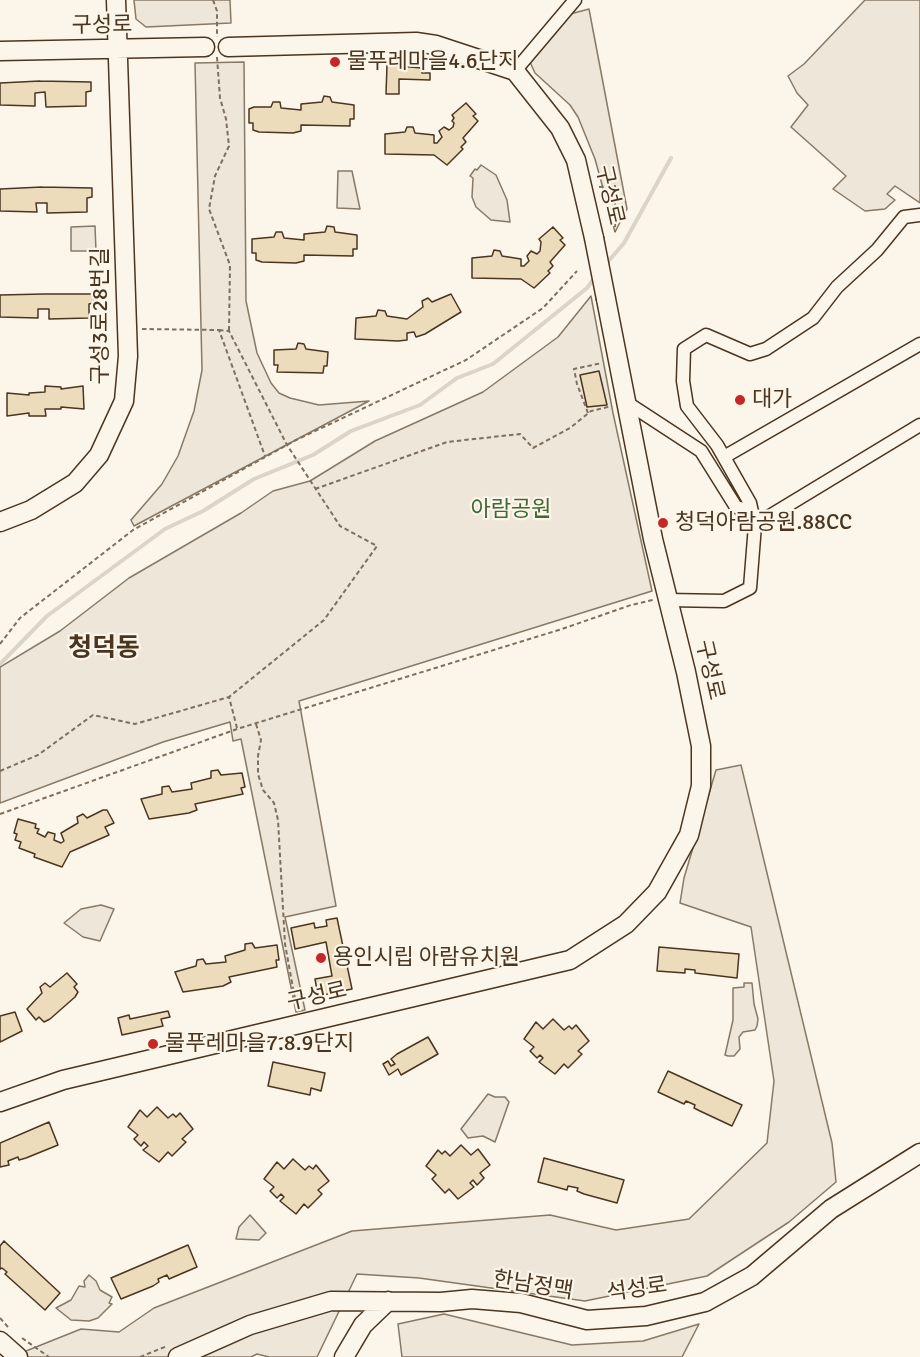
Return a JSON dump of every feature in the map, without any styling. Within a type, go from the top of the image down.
[{"type":"street","name":"구성3로28번길","points":[[0,522],[31,510],[75,483],[99,455],[124,400],[128,371],[120,50],[116,0]]},
{"type":"street","points":[[228,47],[416,42],[436,45],[515,71],[574,0]]},
{"type":"street","name":"구성로","points":[[0,51],[205,47]]},
{"type":"street","name":"구성로","points":[[0,1102],[63,1080],[570,960],[626,924],[657,892],[689,835],[701,786],[702,768],[694,710],[667,600],[584,189],[576,160],[560,128],[515,71]]},
{"type":"street","points":[[667,600],[724,601],[750,588],[755,525],[752,512],[724,457],[687,406],[683,381],[684,349],[705,335],[750,354],[766,349],[813,318],[837,286],[877,250],[904,217],[920,215]]},
{"type":"street","points":[[724,457],[920,344]]},
{"type":"street","points":[[626,402],[701,451],[736,507],[752,512]]},
{"type":"street","points":[[755,525],[920,425]]},
{"type":"street","name":"석성로","points":[[175,1350],[331,1301],[441,1302],[472,1299],[501,1301],[521,1303],[587,1320],[646,1316],[705,1302],[752,1276],[831,1209],[920,1153]]},
{"type":"street","points":[[344,1357],[363,1325],[388,1301]]},
{"type":"street","points":[[5,1336],[18,1357]]},
{"type":"path","points":[[0,771],[38,755],[93,715],[135,724],[229,697],[324,620],[377,546],[340,526],[286,445],[229,331],[230,265],[209,209],[215,176],[229,146],[217,72]]},
{"type":"path","points":[[584,189],[615,186],[615,232]]},
{"type":"path","points":[[0,644],[20,618],[133,530],[286,445],[466,360],[543,308],[577,271]]},
{"type":"path","points":[[127,328],[229,331]]},
{"type":"path","points":[[219,330],[265,456]]},
{"type":"path","points":[[588,413],[574,369],[618,360]]},
{"type":"path","points":[[315,489],[447,442],[520,434],[533,448],[570,428],[588,413],[626,402]]},
{"type":"path","points":[[0,814],[237,729],[551,633],[632,605],[667,600]]},
{"type":"path","points":[[229,697],[237,729]]},
{"type":"path","points":[[256,724],[261,740],[258,774],[262,790],[274,803],[278,820],[285,944],[301,1025]]},
{"type":"path","points":[[0,1318],[5,1336]]},
{"type":"path","points":[[20,1336],[49,1357]]},
{"type":"path","points":[[140,1357],[175,1350]]},
{"type":"green space","points":[[134,0],[230,0],[231,23],[146,27],[136,19]]},
{"type":"green space","points":[[865,0],[920,0],[920,203],[895,186],[887,194],[895,200],[885,209],[865,211],[833,189],[846,176],[791,127],[808,105],[797,93],[788,76],[804,64]]},
{"type":"green space","points":[[589,9],[627,209],[615,232],[595,159],[578,117],[570,105],[535,73],[530,62],[533,50],[570,14]]},
{"type":"green space","points":[[244,62],[246,301],[257,353],[271,383],[279,393],[290,398],[319,405],[369,401],[134,526],[131,520],[162,484],[178,456],[194,411],[202,370],[195,63]]},
{"type":"green space","points":[[481,165],[496,175],[507,200],[510,222],[491,220],[476,207],[472,197],[473,178],[470,176]]},
{"type":"green space","points":[[338,171],[352,171],[360,209],[337,208]]},
{"type":"green space","points":[[95,226],[96,251],[71,251],[71,227]]},
{"type":"green space","name":"아람공원","points":[[591,296],[613,413],[652,591],[299,701],[336,906],[285,917],[305,1010],[296,1012],[241,739],[233,741],[230,722],[163,742],[0,803],[0,667],[60,631],[129,578],[241,513],[273,491],[310,481],[375,441],[483,392],[558,337]]},
{"type":"green space","points":[[741,765],[832,1143],[836,1182],[789,1222],[707,1276],[585,1301],[419,1278],[357,1274],[317,1357],[269,1357],[257,1354],[251,1357],[11,1357],[81,1329],[119,1332],[154,1308],[352,1231],[550,1215],[616,1230],[689,1219],[767,1143],[774,1081],[751,927],[680,903],[684,878],[716,770]]},
{"type":"green space","points":[[101,905],[114,909],[100,941],[83,937],[64,923],[81,909]]},
{"type":"green space","points":[[744,983],[752,983],[758,1019],[757,1026],[755,1030],[743,1032],[739,1037],[740,1049],[734,1056],[728,1056],[725,1055],[733,1020],[733,988],[744,987]]},
{"type":"green space","points":[[488,1094],[505,1097],[509,1102],[495,1142],[483,1136],[468,1138],[461,1129]]},
{"type":"green space","points":[[250,1215],[266,1233],[259,1240],[236,1239],[239,1227]]},
{"type":"green space","points":[[89,1275],[96,1281],[100,1290],[112,1297],[109,1303],[112,1304],[98,1318],[89,1321],[71,1320],[56,1308],[71,1300],[79,1286],[85,1287],[84,1281]]},
{"type":"green space","points":[[444,1314],[572,1345],[643,1341],[699,1324],[682,1357],[402,1357],[398,1324]]},
{"type":"building","points":[[387,65],[422,68],[422,73],[430,73],[430,80],[399,79],[399,94],[386,94]]},
{"type":"building","points":[[91,82],[91,91],[86,92],[86,106],[46,107],[45,92],[35,93],[35,106],[0,105],[0,83]]},
{"type":"building","points":[[324,96],[330,97],[332,102],[354,105],[354,119],[350,119],[350,126],[301,125],[301,131],[293,133],[259,132],[253,130],[253,123],[249,123],[249,109],[254,107],[271,107],[273,102],[280,102],[281,108],[301,110],[301,104],[322,102]]},
{"type":"building","points":[[466,103],[476,114],[473,116],[478,121],[463,138],[466,142],[461,147],[463,149],[447,165],[434,155],[385,154],[385,134],[405,132],[407,127],[413,127],[415,133],[434,135],[434,143],[437,143],[442,137],[439,131],[444,127],[449,130],[453,127],[452,115]]},
{"type":"building","points":[[92,188],[92,197],[87,198],[87,212],[47,213],[47,203],[36,203],[37,212],[0,211],[0,189]]},
{"type":"building","points":[[327,226],[334,227],[335,232],[357,235],[357,249],[353,249],[353,256],[304,255],[304,261],[296,263],[262,262],[256,260],[256,253],[252,253],[252,239],[274,237],[276,232],[282,232],[284,238],[304,240],[304,234],[325,232]]},
{"type":"building","points":[[553,227],[563,238],[560,240],[565,245],[550,262],[553,266],[548,271],[550,273],[534,288],[521,279],[472,278],[472,258],[492,256],[494,250],[500,251],[502,256],[521,259],[521,266],[524,266],[529,261],[527,256],[531,251],[537,254],[540,251],[539,239]]},
{"type":"building","points":[[94,294],[94,303],[89,304],[89,318],[49,319],[49,309],[38,309],[38,318],[0,317],[0,295]]},
{"type":"building","points":[[451,294],[461,312],[425,334],[416,337],[414,332],[407,333],[407,340],[398,341],[355,339],[356,318],[376,316],[378,310],[385,311],[387,316],[407,319],[423,307],[422,301],[428,298],[432,302]]},
{"type":"building","points":[[298,343],[304,344],[306,349],[328,352],[327,366],[324,366],[323,373],[277,372],[278,365],[274,365],[274,350],[296,349]]},
{"type":"building","points":[[599,371],[607,405],[587,407],[580,375]]},
{"type":"building","points":[[45,386],[61,387],[61,389],[83,386],[84,409],[61,407],[61,409],[45,409],[46,416],[29,416],[29,413],[7,416],[7,393],[29,395],[29,393],[45,392]]},
{"type":"building","points":[[218,770],[221,775],[242,773],[245,787],[241,788],[243,794],[195,804],[197,810],[189,813],[149,819],[141,799],[162,794],[162,787],[169,786],[172,792],[192,789],[191,783],[211,778],[211,771]]},
{"type":"building","points":[[107,810],[114,823],[105,827],[109,835],[70,852],[62,867],[34,857],[35,854],[19,848],[21,842],[15,840],[17,834],[14,833],[18,819],[36,824],[35,828],[39,829],[37,833],[45,837],[48,832],[55,834],[54,840],[61,843],[64,841],[61,833],[78,823],[77,817],[83,814],[87,818]]},
{"type":"building","points":[[337,918],[352,989],[318,996],[315,979],[332,976],[326,942],[295,949],[291,928],[314,923],[315,928],[327,926],[326,920]]},
{"type":"building","points":[[252,943],[255,948],[277,945],[279,960],[276,960],[277,967],[229,977],[231,982],[223,986],[183,992],[175,972],[196,966],[197,960],[203,959],[206,964],[226,962],[225,956],[245,950],[245,944]]},
{"type":"building","points":[[659,947],[739,954],[737,978],[695,973],[695,970],[685,969],[685,973],[657,971]]},
{"type":"building","points":[[67,973],[77,984],[74,987],[78,992],[75,997],[50,1019],[44,1022],[39,1017],[36,1020],[27,1009],[42,993],[40,987],[45,983],[50,987]]},
{"type":"building","points":[[168,1011],[170,1017],[161,1019],[163,1026],[122,1035],[118,1018],[129,1015],[130,1019]]},
{"type":"building","points":[[15,1012],[22,1031],[0,1042],[0,1016]]},
{"type":"building","points":[[553,1019],[564,1030],[569,1026],[572,1029],[576,1025],[589,1041],[578,1051],[582,1054],[568,1068],[564,1064],[555,1074],[539,1062],[543,1058],[540,1055],[537,1058],[530,1051],[534,1047],[524,1039],[536,1022],[543,1029]]},
{"type":"building","points":[[428,1037],[438,1054],[401,1075],[398,1069],[389,1075],[383,1064],[388,1061],[391,1066],[395,1064],[391,1059],[397,1054]]},
{"type":"building","points":[[273,1062],[325,1073],[321,1091],[311,1088],[310,1095],[268,1086]]},
{"type":"building","points":[[668,1071],[742,1105],[732,1126],[694,1108],[695,1105],[686,1101],[684,1104],[658,1092]]},
{"type":"building","points":[[157,1107],[168,1118],[173,1114],[176,1117],[180,1113],[193,1129],[182,1139],[186,1142],[172,1156],[168,1152],[159,1162],[143,1150],[148,1146],[144,1142],[141,1146],[134,1139],[138,1135],[128,1127],[140,1110],[147,1117]]},
{"type":"building","points":[[49,1122],[58,1145],[26,1158],[19,1160],[18,1157],[8,1161],[9,1165],[0,1167],[0,1143]]},
{"type":"building","points":[[461,1145],[471,1155],[478,1149],[490,1165],[480,1173],[484,1178],[477,1185],[473,1180],[470,1183],[474,1187],[458,1199],[449,1189],[445,1193],[432,1179],[436,1175],[426,1166],[438,1150],[442,1154],[445,1151],[450,1156]]},
{"type":"building","points":[[544,1158],[624,1180],[617,1203],[584,1194],[577,1191],[578,1188],[568,1186],[567,1190],[538,1182]]},
{"type":"building","points":[[293,1159],[305,1170],[309,1166],[313,1169],[316,1165],[329,1181],[318,1190],[322,1194],[308,1208],[304,1204],[296,1214],[280,1201],[284,1197],[281,1194],[277,1198],[270,1191],[274,1187],[264,1179],[277,1162],[284,1169]]},
{"type":"building","points":[[4,1241],[60,1293],[45,1310],[5,1274],[7,1272],[0,1269],[0,1246]]},
{"type":"building","points":[[188,1245],[197,1267],[169,1279],[167,1275],[158,1279],[159,1282],[153,1286],[121,1299],[111,1278]]},
{"type":"waterway","points":[[606,264],[624,243],[671,158]]},
{"type":"waterway","points":[[0,664],[47,616],[165,529],[203,511],[254,479],[313,455],[351,431],[420,405],[457,378],[493,364],[587,288],[595,277]]},
{"type":"place","name":"물푸레마을4.6단지","points":[[335,62]]},
{"type":"place","name":"대가","points":[[740,400]]},
{"type":"place","name":"청덕아람공원.88CC","points":[[663,523]]},
{"type":"place","name":"용인시립 아람유치원","points":[[321,958]]},
{"type":"place","name":"물푸레마을7.8.9단지","points":[[153,1044]]},
{"type":"district","name":"청덕동","points":[[104,649]]}]
